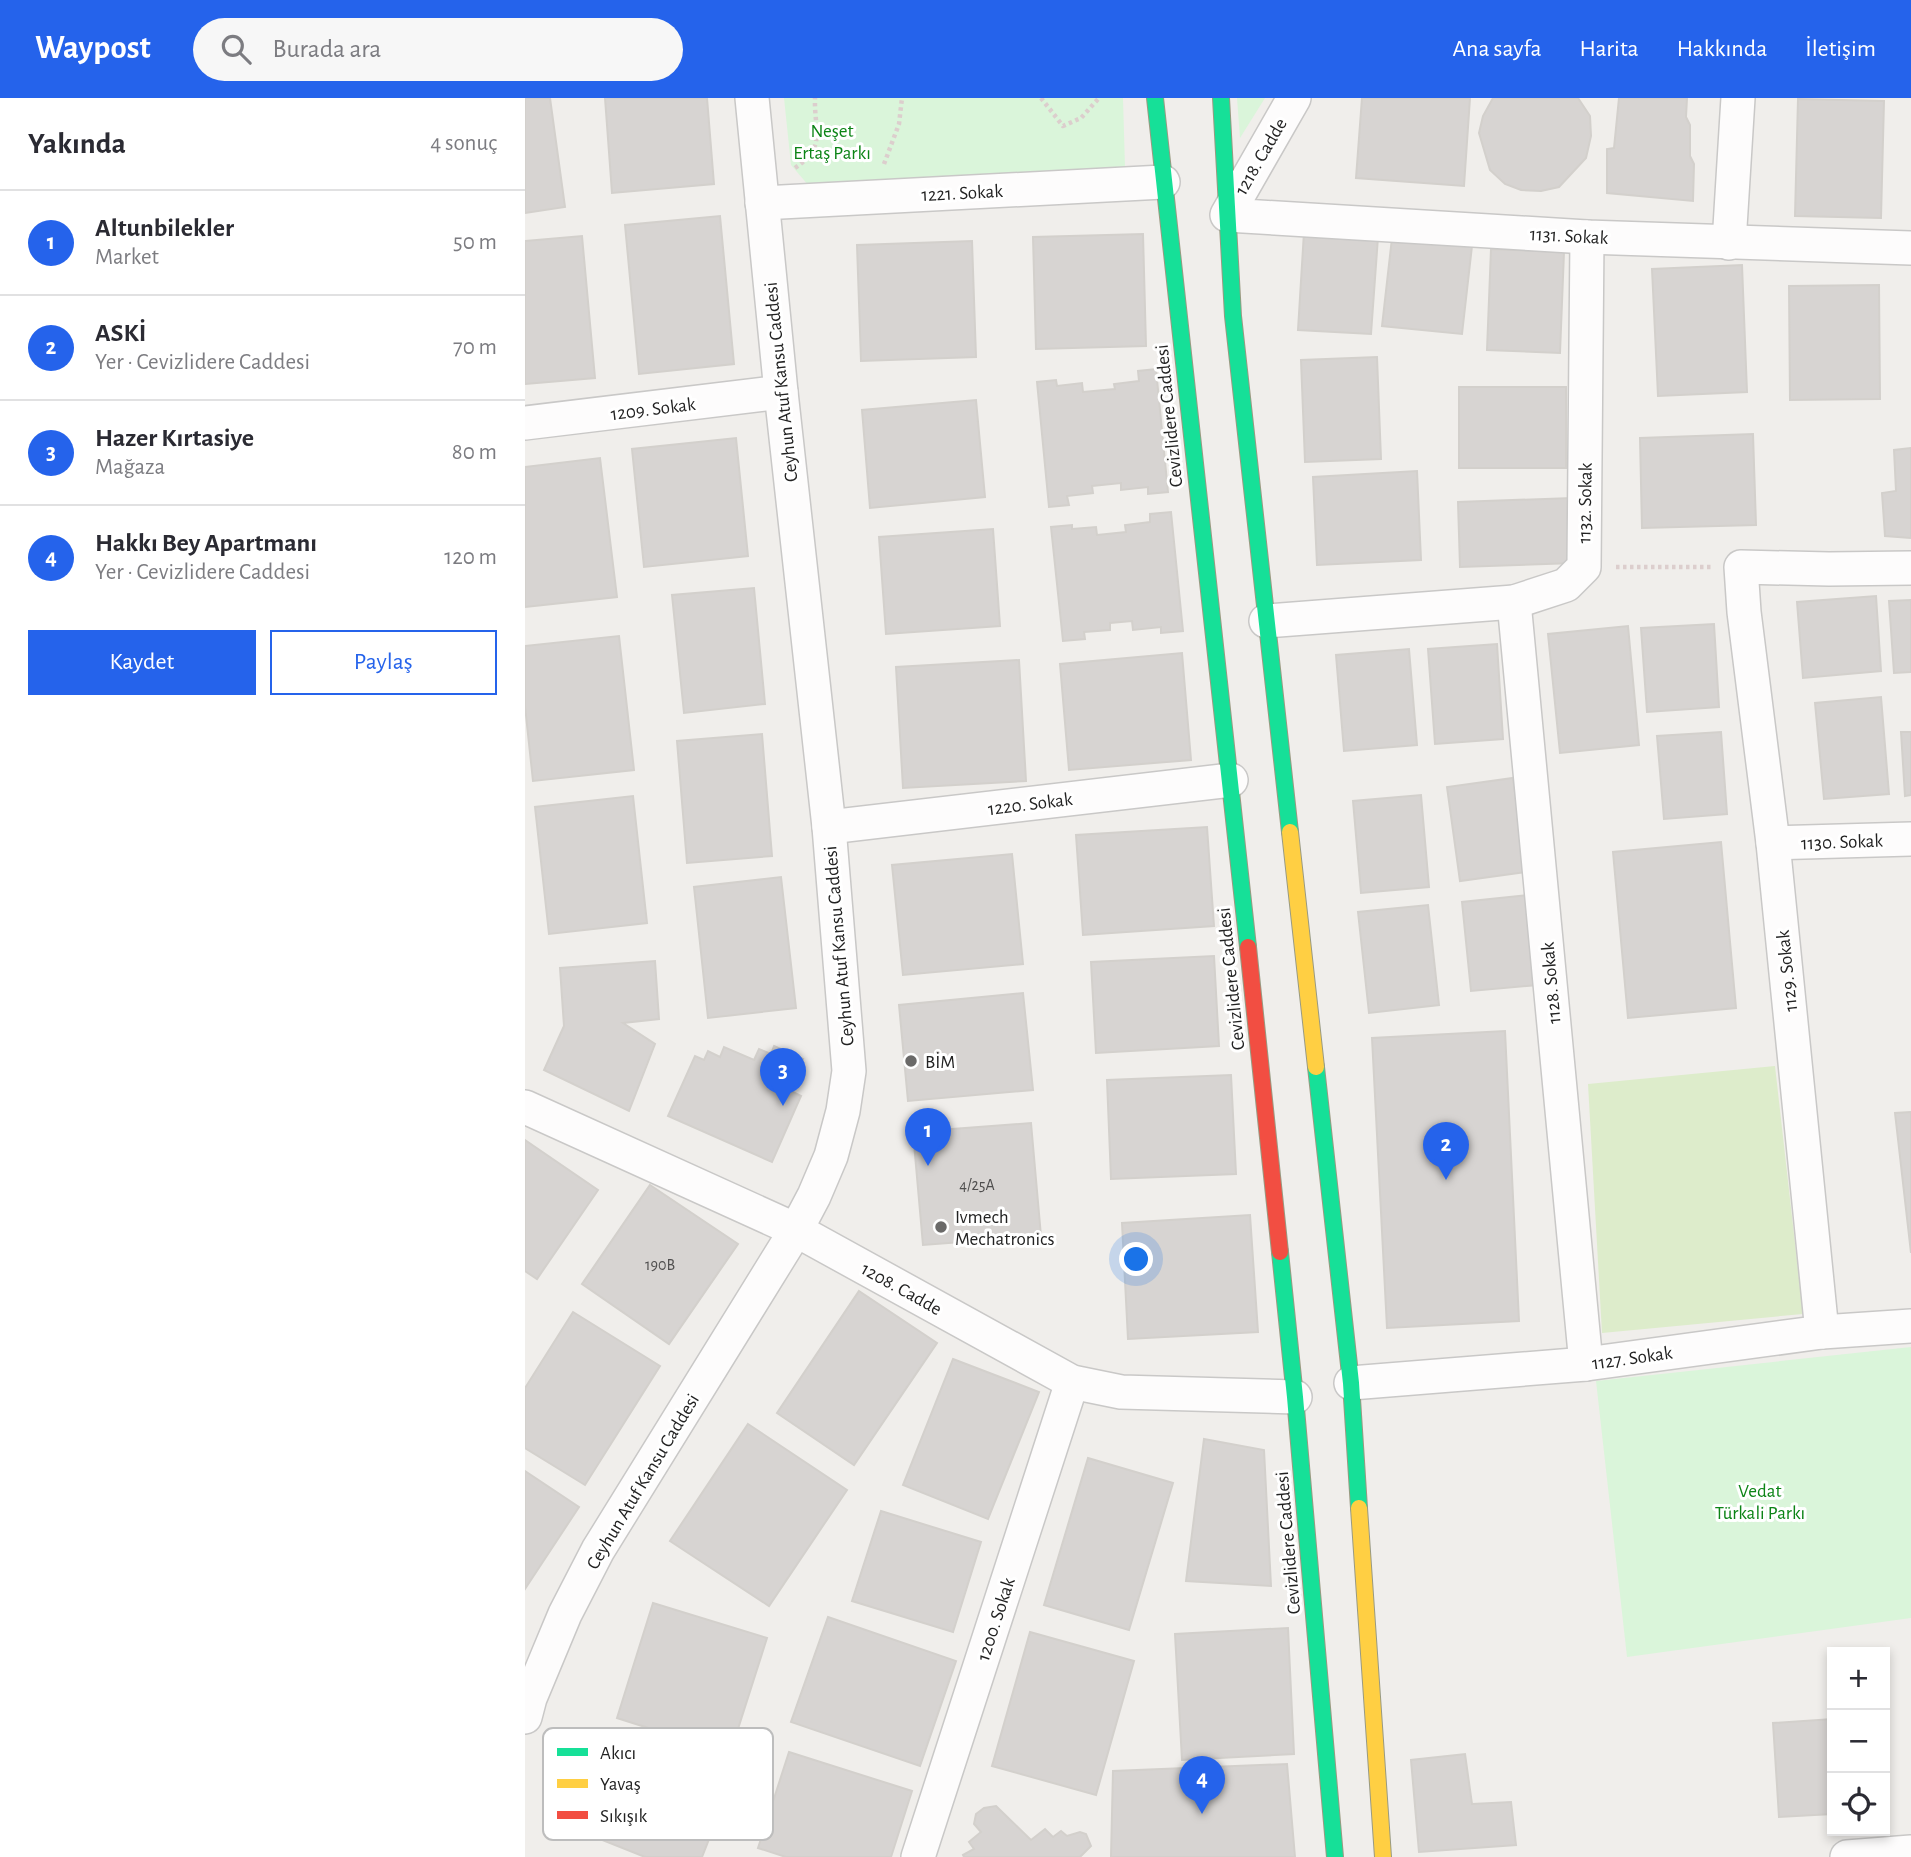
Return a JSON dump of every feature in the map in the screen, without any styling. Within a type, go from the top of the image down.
[{"type":"main road","name":"Cevizlidere Caddesi","points":[[1155,98],[1231,780],[1295,1396],[1335,1857]]},
{"type":"main road","points":[[1221,98],[1233,316],[1351,1383],[1383,1857]]},
{"type":"street","name":"Ceyhun Atuf Kansu Caddesi","points":[[525,1717],[530,1698],[565,1614],[598,1550],[796,1230],[831,1156],[843,1111],[849,1071],[829,827],[752,98]]},
{"type":"street","name":"1218. Cadde","points":[[1227,215],[1294,98]]},
{"type":"street","points":[[1729,243],[1738,98]]},
{"type":"street","name":"1221. Sokak","points":[[762,203],[1163,182]]},
{"type":"street","name":"1131. Sokak","points":[[1227,215],[1587,237],[1911,248]]},
{"type":"street","name":"1132. Sokak","points":[[1266,621],[1514,602],[1566,585],[1584,567],[1587,237]]},
{"type":"street","name":"1209. Sokak","points":[[525,423],[781,392]]},
{"type":"street","points":[[1741,567],[1911,568]]},
{"type":"street","name":"1129. Sokak","points":[[1741,567],[1744,612],[1773,844],[1822,1332]]},
{"type":"street","name":"1128. Sokak","points":[[1514,602],[1586,1364]]},
{"type":"street","name":"1220. Sokak","points":[[829,827],[1231,780]]},
{"type":"street","name":"1130. Sokak","points":[[1773,844],[1911,839]]},
{"type":"street","name":"1208. Cadde","points":[[525,1107],[796,1230],[1072,1382],[1121,1392],[1295,1396]]},
{"type":"street","name":"1127. Sokak","points":[[1351,1383],[1586,1364],[1822,1332],[1911,1326]]},
{"type":"street","name":"1200. Sokak","points":[[918,1857],[1072,1382]]},
{"type":"street","points":[[1847,1857],[1911,1852]]},
{"type":"path","points":[[795,169],[811,157],[815,148],[815,98]]},
{"type":"path","points":[[883,169],[899,124],[902,98]]},
{"type":"path","points":[[1041,98],[1063,126],[1081,118],[1099,98]]},
{"type":"path","points":[[1584,567],[1741,567]]},
{"type":"green space","name":"Neşet Ertaş Parkı","points":[[784,98],[1123,98],[1125,167],[809,186],[791,165]]},
{"type":"green space","points":[[1237,98],[1265,98],[1240,138]]},
{"type":"green space","points":[[1775,1066],[1803,1314],[1602,1333],[1588,1084]]},
{"type":"green space","name":"Vedat Türkali Parkı","points":[[1911,1347],[1911,1618],[1627,1657],[1596,1381]]},
{"type":"building","points":[[525,98],[550,98],[565,207],[525,213]]},
{"type":"building","points":[[605,98],[707,98],[714,184],[612,193]]},
{"type":"building","points":[[1362,98],[1470,98],[1464,186],[1356,178]]},
{"type":"building","points":[[1493,98],[1578,98],[1590,116],[1591,136],[1586,158],[1559,187],[1541,191],[1521,190],[1505,184],[1490,170],[1479,133],[1483,116]]},
{"type":"building","points":[[1619,98],[1687,98],[1690,156],[1694,164],[1693,201],[1607,193],[1607,149],[1614,148]]},
{"type":"building","points":[[1798,99],[1884,101],[1881,218],[1795,216]]},
{"type":"building","points":[[720,216],[734,364],[639,374],[625,225]]},
{"type":"building","points":[[1304,232],[1378,237],[1371,334],[1298,330]]},
{"type":"building","points":[[1143,234],[1146,346],[1036,349],[1033,237]]},
{"type":"building","points":[[582,236],[595,378],[525,384],[525,241]]},
{"type":"building","points":[[1392,238],[1472,246],[1462,334],[1382,326]]},
{"type":"building","points":[[972,241],[976,357],[861,361],[857,245]]},
{"type":"building","points":[[1491,249],[1564,252],[1560,353],[1487,350]]},
{"type":"building","points":[[1742,265],[1747,392],[1658,396],[1652,269]]},
{"type":"building","points":[[1879,285],[1880,399],[1790,400],[1789,286]]},
{"type":"building","points":[[1377,357],[1381,459],[1305,462],[1301,360]]},
{"type":"building","points":[[1156,369],[1168,492],[1148,494],[1148,487],[1121,490],[1121,483],[1092,486],[1093,493],[1067,496],[1069,505],[1049,507],[1037,382],[1056,380],[1057,386],[1082,383],[1083,392],[1115,389],[1114,384],[1139,381],[1138,371]]},
{"type":"building","points":[[1459,387],[1566,387],[1566,468],[1459,468]]},
{"type":"building","points":[[976,400],[985,497],[870,508],[862,410]]},
{"type":"building","points":[[1753,434],[1756,525],[1642,528],[1640,438]]},
{"type":"building","points":[[736,438],[748,556],[644,567],[632,449]]},
{"type":"building","points":[[1911,448],[1911,538],[1885,536],[1882,493],[1896,491],[1894,450]]},
{"type":"building","points":[[600,458],[617,597],[525,607],[525,467]]},
{"type":"building","points":[[1417,471],[1421,560],[1317,565],[1313,477]]},
{"type":"building","points":[[1572,498],[1574,563],[1460,567],[1458,502]]},
{"type":"building","points":[[1171,512],[1183,631],[1161,633],[1161,627],[1133,630],[1132,621],[1110,623],[1110,630],[1084,632],[1085,639],[1063,641],[1051,527],[1096,527],[1097,535],[1126,532],[1125,525],[1150,522],[1150,514]]},
{"type":"building","points":[[993,529],[1000,626],[886,634],[879,537]]},
{"type":"building","points":[[754,588],[765,704],[684,713],[672,595]]},
{"type":"building","points":[[1876,596],[1881,671],[1803,678],[1797,602]]},
{"type":"building","points":[[1911,600],[1911,672],[1894,673],[1889,601]]},
{"type":"building","points":[[1714,624],[1719,707],[1647,712],[1641,628]]},
{"type":"building","points":[[1628,626],[1639,745],[1560,753],[1548,634]]},
{"type":"building","points":[[619,636],[634,770],[533,781],[525,706],[525,646]]},
{"type":"building","points":[[1497,644],[1503,739],[1435,744],[1428,649]]},
{"type":"building","points":[[1409,649],[1417,745],[1344,751],[1336,655]]},
{"type":"building","points":[[1182,653],[1191,760],[1069,770],[1060,664]]},
{"type":"building","points":[[1019,660],[1026,781],[903,788],[896,667]]},
{"type":"building","points":[[1881,697],[1889,794],[1824,799],[1815,703]]},
{"type":"building","points":[[1721,732],[1727,814],[1664,819],[1657,736]]},
{"type":"building","points":[[1901,732],[1911,732],[1911,795],[1905,796]]},
{"type":"building","points":[[762,734],[772,856],[687,863],[677,741]]},
{"type":"building","points":[[1513,778],[1526,872],[1460,881],[1447,787]]},
{"type":"building","points":[[1421,795],[1429,887],[1361,893],[1353,801]]},
{"type":"building","points":[[633,796],[647,923],[549,934],[535,807]]},
{"type":"building","points":[[1207,827],[1214,926],[1083,935],[1076,835]]},
{"type":"building","points":[[1721,842],[1736,1008],[1628,1018],[1613,852]]},
{"type":"building","points":[[1012,854],[1023,964],[903,975],[892,865]]},
{"type":"building","points":[[781,877],[796,1008],[708,1018],[694,887]]},
{"type":"building","points":[[1528,895],[1537,985],[1471,991],[1462,902]]},
{"type":"building","points":[[1428,905],[1439,1005],[1369,1013],[1358,912]]},
{"type":"building","points":[[1214,956],[1219,1046],[1096,1053],[1091,962]]},
{"type":"building","points":[[655,961],[659,1019],[623,1023],[655,1044],[629,1111],[544,1070],[564,1026],[560,968]]},
{"type":"building","points":[[1023,993],[1033,1090],[908,1101],[899,1005]]},
{"type":"building","points":[[1505,1031],[1519,1321],[1387,1328],[1372,1038]]},
{"type":"building","points":[[774,1046],[803,1059],[789,1090],[801,1096],[772,1162],[668,1116],[695,1056],[704,1060],[708,1051],[720,1057],[724,1047],[754,1060],[759,1049],[771,1054]]},
{"type":"building","points":[[1231,1075],[1236,1174],[1111,1179],[1107,1080]]},
{"type":"building","points":[[1911,1112],[1911,1253],[1895,1113]]},
{"type":"building","points":[[1031,1123],[1041,1236],[923,1245],[913,1132]]},
{"type":"building","points":[[525,1140],[598,1190],[537,1279],[525,1271]]},
{"type":"building","points":[[650,1185],[738,1244],[669,1344],[582,1284]]},
{"type":"building","points":[[1250,1215],[1258,1332],[1128,1339],[1122,1223]]},
{"type":"building","points":[[859,1291],[937,1343],[854,1465],[777,1413]]},
{"type":"building","points":[[573,1312],[660,1366],[585,1485],[525,1448],[525,1388]]},
{"type":"building","points":[[953,1359],[1039,1392],[988,1519],[903,1485]]},
{"type":"building","points":[[748,1424],[847,1490],[769,1606],[670,1541]]},
{"type":"building","points":[[1204,1439],[1264,1450],[1271,1586],[1186,1581]]},
{"type":"building","points":[[1088,1458],[1173,1483],[1129,1630],[1044,1605]]},
{"type":"building","points":[[525,1471],[579,1507],[525,1589]]},
{"type":"building","points":[[881,1511],[981,1542],[953,1632],[852,1601]]},
{"type":"building","points":[[653,1603],[767,1638],[738,1728],[648,1728],[617,1718]]},
{"type":"building","points":[[828,1617],[956,1661],[920,1766],[791,1722]]},
{"type":"building","points":[[1288,1628],[1294,1754],[1182,1760],[1175,1634]]},
{"type":"building","points":[[1030,1632],[1134,1661],[1096,1795],[992,1766]]},
{"type":"building","points":[[1827,1719],[1827,1814],[1779,1817],[1773,1723]]},
{"type":"building","points":[[789,1752],[912,1791],[891,1857],[786,1857],[758,1848],[761,1840],[773,1840],[773,1802]]},
{"type":"building","points":[[1465,1754],[1472,1804],[1511,1802],[1516,1845],[1419,1852],[1411,1760]]},
{"type":"building","points":[[1287,1764],[1295,1857],[1111,1857],[1113,1771]]},
{"type":"building","points":[[996,1806],[1031,1840],[1045,1829],[1053,1837],[1061,1831],[1067,1836],[1080,1832],[1086,1834],[1091,1846],[1080,1857],[964,1857],[963,1855],[974,1849],[969,1842],[981,1832],[974,1824],[976,1814],[984,1808]]},
{"type":"building","points":[[602,1840],[709,1840],[702,1857],[645,1857]]},
{"type":"traffic: fast","points":[[1155,98],[1248,947]]},
{"type":"traffic: fast","points":[[1221,98],[1233,316],[1290,832]]},
{"type":"traffic: fast","points":[[1316,1067],[1351,1383],[1359,1508]]},
{"type":"traffic: fast","points":[[1280,1252],[1335,1857]]},
{"type":"traffic: slow","points":[[1290,832],[1316,1067]]},
{"type":"traffic: slow","points":[[1359,1508],[1383,1857]]},
{"type":"traffic: jam","points":[[1248,947],[1280,1252]]},
{"type":"place","name":"BİM","points":[[911,1061]]},
{"type":"place","name":"Hazer Kırtasiye","points":[[783,1106]]},
{"type":"place","name":"Altunbilekler","points":[[928,1166]]},
{"type":"place","name":"ASKİ","points":[[1446,1180]]},
{"type":"place","name":"Ivmech Mechatronics","points":[[941,1227]]},
{"type":"place","name":"Hakkı Bey Apartmanı","points":[[1202,1814]]}]
